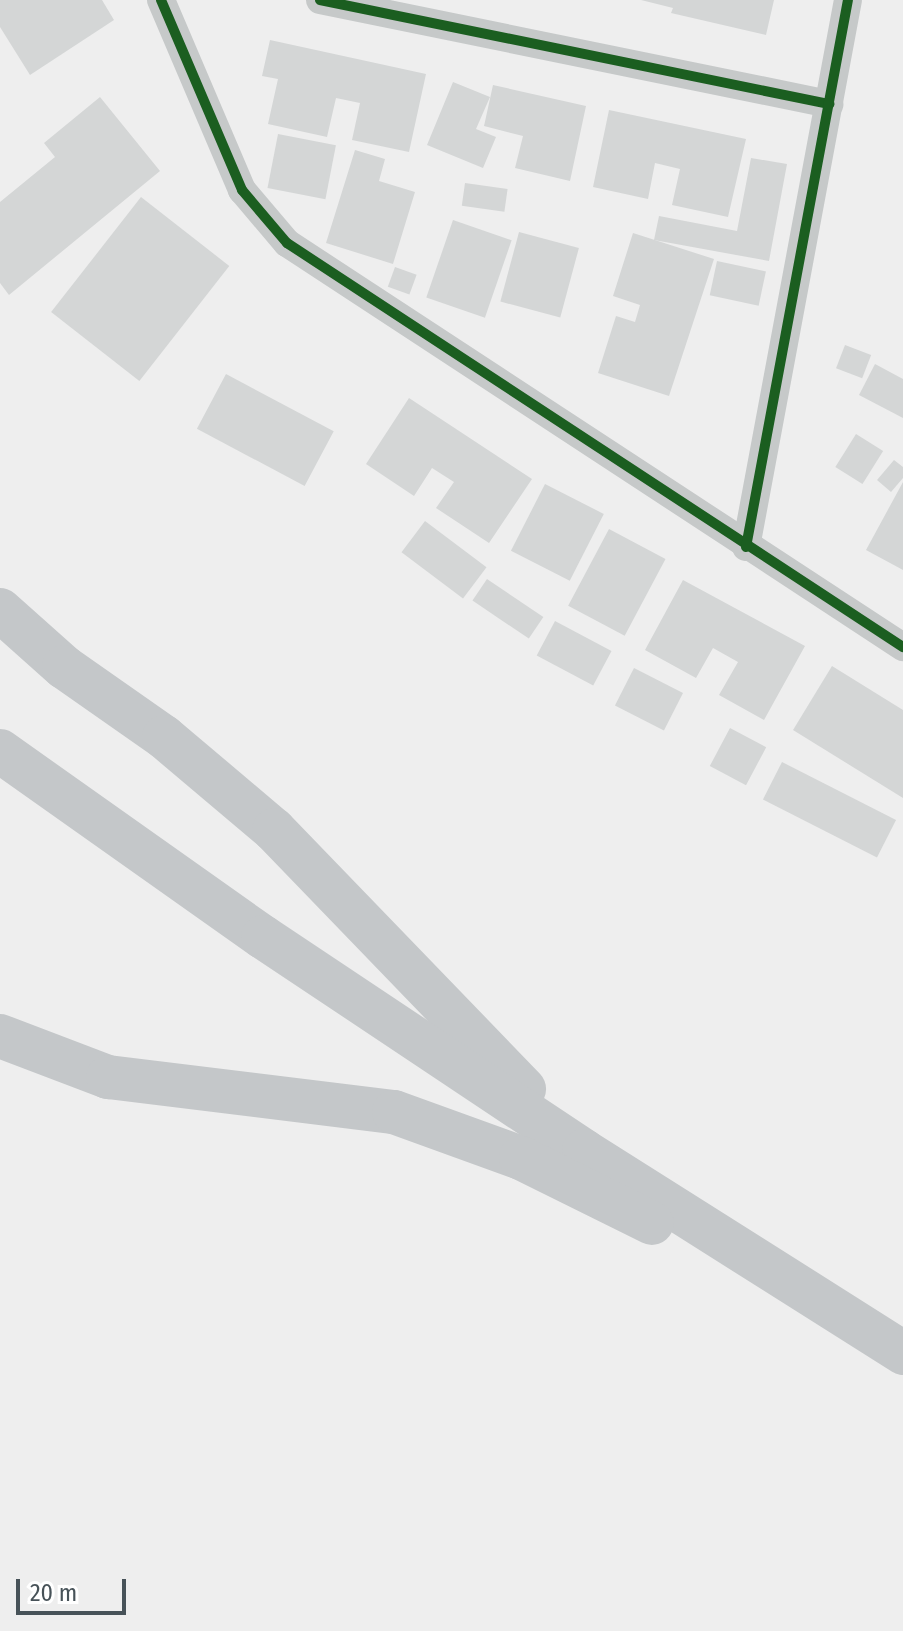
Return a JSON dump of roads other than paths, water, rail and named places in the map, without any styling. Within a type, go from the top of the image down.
[{"type":"main road","points":[[0,610],[64,667],[164,737],[274,830],[584,1151]]},
{"type":"main road","points":[[0,751],[263,937],[584,1151],[903,1353]]},
{"type":"main road","points":[[0,1036],[108,1077],[331,1102],[394,1112],[455,1131],[521,1158],[845,1317]]},
{"type":"street","points":[[161,0],[242,190],[287,243],[746,547],[903,647]]},
{"type":"street","points":[[320,0],[829,104]]},
{"type":"street","points":[[746,547],[848,0]]}]
